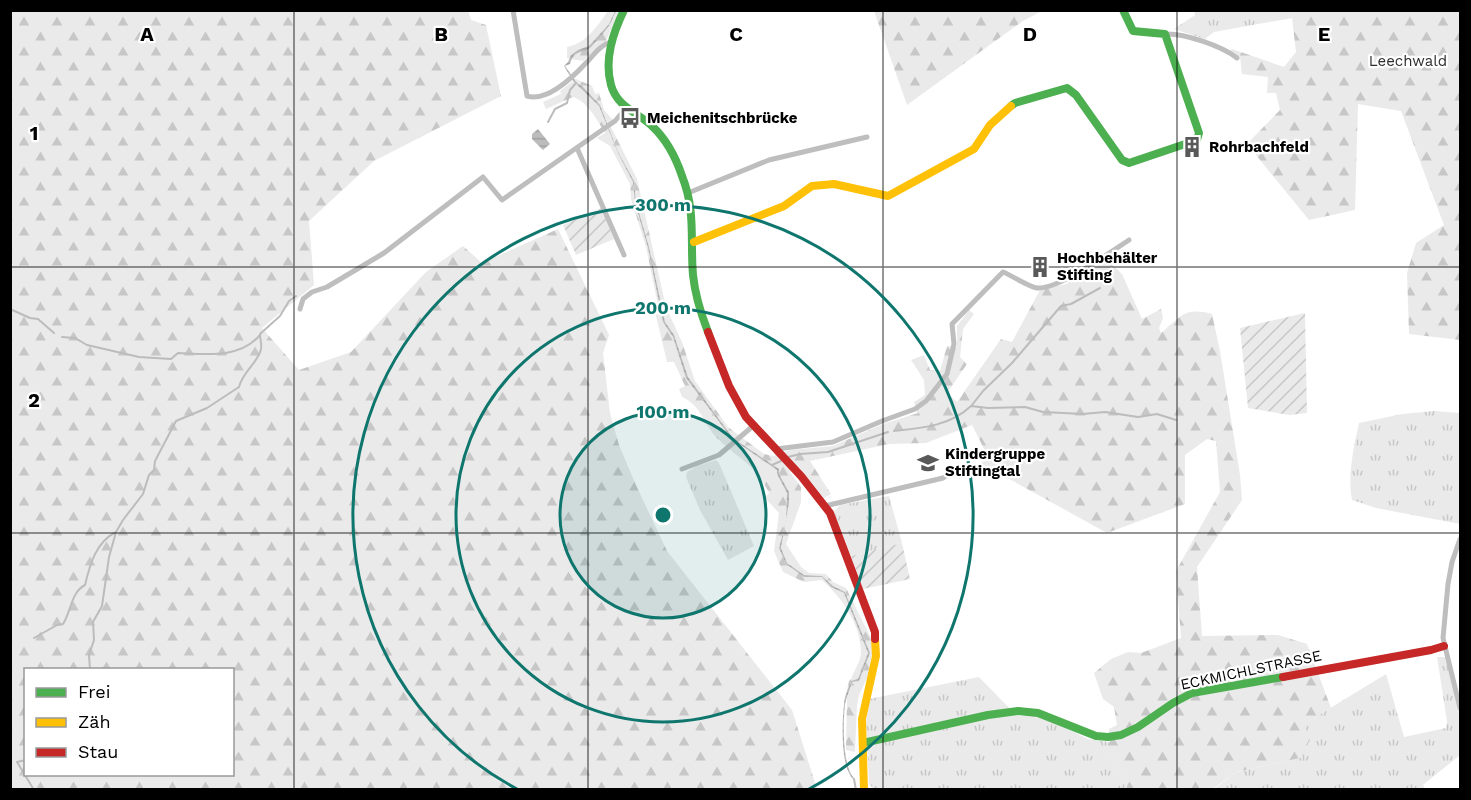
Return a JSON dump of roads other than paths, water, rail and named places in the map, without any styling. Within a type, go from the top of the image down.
[{"type":"street","points":[[513,10],[527,96],[534,98],[567,81],[602,45],[610,42]]},
{"type":"street","points":[[624,10],[610,42],[610,79],[616,95],[626,108],[653,126],[666,143],[688,193],[693,214],[693,274],[698,308],[730,388],[753,426],[790,463],[825,506],[835,524],[875,632],[876,656],[862,719],[864,785]]},
{"type":"street","points":[[1123,10],[1133,31],[1175,33],[1226,51],[1237,58]]},
{"type":"street","points":[[694,242],[784,206],[812,186],[834,184],[888,196],[974,149],[990,125],[1015,103],[1067,88],[1076,95],[1122,160],[1129,163],[1197,140],[1199,133],[1165,34]]},
{"type":"street","points":[[300,309],[303,299],[312,292],[327,287],[384,253],[483,177],[502,200],[615,122],[626,108]]},
{"type":"street","points":[[688,193],[769,160],[867,137]]},
{"type":"street","points":[[577,148],[624,255]]},
{"type":"street","points":[[774,449],[833,442],[915,409],[926,401],[948,374],[954,344],[952,324],[1003,272],[1037,288],[1066,280],[1129,240]]},
{"type":"street","points":[[682,469],[719,455],[753,426]]},
{"type":"street","points":[[825,506],[943,478],[952,471]]},
{"type":"street","points":[[1461,539],[1452,562],[1445,604],[1444,646],[1449,657],[1461,708]]},
{"type":"street","name":"ECKMICHLSTRASSE","points":[[863,743],[986,716],[1025,711],[1056,718],[1090,735],[1111,737],[1131,731],[1170,704],[1192,693],[1444,646]]},
{"type":"waterway","points":[[548,122],[555,109],[567,103],[570,90],[576,83]]},
{"type":"waterway","points":[[972,405],[1061,306],[1071,304],[1100,288]]},
{"type":"waterway","points":[[90,668],[89,655],[94,640],[93,622],[102,606],[109,557],[116,532],[143,494],[149,475],[154,470],[155,461],[176,421],[207,408],[239,387],[259,354],[260,334],[280,316],[289,301],[296,296]]},
{"type":"waterway","points":[[10,309],[38,319],[54,333]]},
{"type":"waterway","points":[[62,337],[75,338],[87,345],[139,357],[171,359],[178,353],[233,352],[252,343],[260,335]]},
{"type":"waterway","points":[[894,431],[945,422],[971,406],[1025,407],[1043,412],[1083,414],[1105,412],[1138,417],[1157,414],[1176,420]]},
{"type":"waterway","points":[[788,457],[828,452],[888,432]]},
{"type":"waterway","points":[[772,465],[781,461]]},
{"type":"waterway","points":[[34,638],[63,624],[74,597],[85,585],[99,548],[109,536],[116,532]]},
{"type":"waterway","points":[[24,760],[17,762],[24,774]]},
{"type":"waterway","points":[[26,776],[34,790]]},
{"type":"waterway","points":[[854,779],[856,790]]},
{"type":"place","name":"Meichenitschbrücke","points":[[630,118]]},
{"type":"place","name":"Rohrbachfeld","points":[[1192,147]]},
{"type":"place","name":"Hochbehälter Stifting","points":[[1040,267]]},
{"type":"place","name":"Kindergruppe Stiftingtal","points":[[928,463]]},
{"type":"park label","name":"Leechwald","points":[[1408,61]]}]
